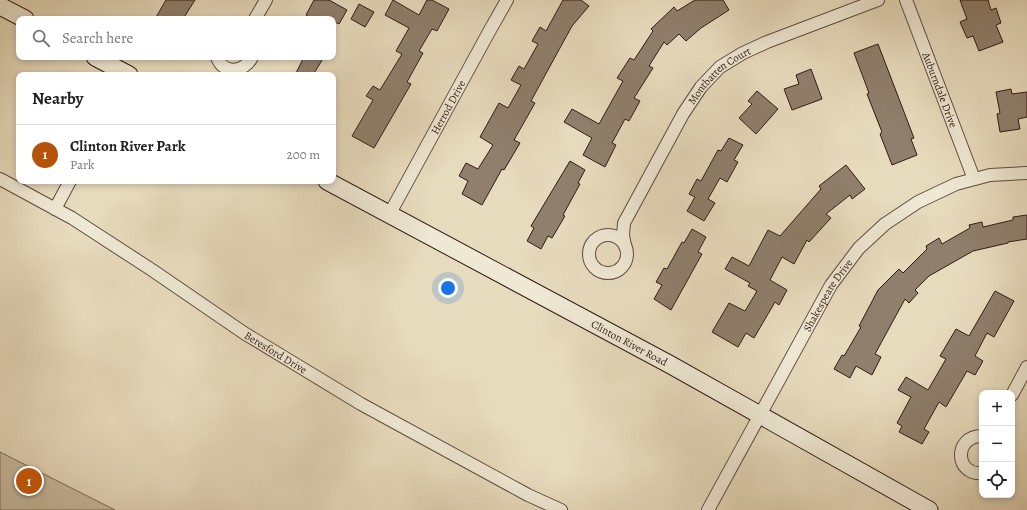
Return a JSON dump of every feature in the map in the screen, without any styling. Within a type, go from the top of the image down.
[{"type":"street","points":[[258,16],[266,0]]},
{"type":"street","name":"Herrod Drive","points":[[389,215],[482,43],[507,0]]},
{"type":"street","name":"Montbatten Court","points":[[624,223],[623,236],[626,252],[624,264],[614,272],[602,272],[592,265],[589,253],[594,242],[598,238],[614,231],[624,223],[683,114],[701,87],[720,67],[743,53],[767,42],[878,0]]},
{"type":"street","name":"Auburndale Drive","points":[[906,0],[974,179]]},
{"type":"street","points":[[0,6],[19,16]]},
{"type":"street","points":[[100,60],[122,72]]},
{"type":"street","points":[[218,60],[221,65],[232,70],[244,68],[250,60]]},
{"type":"street","name":"Shakespeare Drive","points":[[708,510],[831,285],[859,248],[885,224],[918,202],[956,184],[990,175],[1027,173]]},
{"type":"street","name":"Beresford Drive","points":[[0,179],[72,218],[152,270],[244,333],[361,404],[528,495],[561,510]]},
{"type":"street","points":[[55,209],[68,184]]},
{"type":"street","name":"Clinton River Road","points":[[332,184],[669,364],[929,510]]},
{"type":"street","points":[[604,236],[610,235],[616,237],[625,246]]},
{"type":"street","points":[[1014,390],[1027,367]]},
{"type":"street","points":[[979,435],[965,442],[962,448],[961,459],[963,465],[968,469],[973,472],[979,473]]},
{"type":"shaded area","points":[[0,452],[115,510],[0,510]]},
{"type":"building","points":[[166,0],[195,0],[185,16],[157,16]]},
{"type":"building","points":[[314,0],[329,0],[347,10],[339,24],[336,22],[336,16],[306,15]]},
{"type":"building","points":[[393,0],[419,15],[427,0],[432,0],[449,9],[437,31],[432,29],[419,51],[423,53],[407,82],[411,84],[374,148],[352,136],[373,100],[366,96],[373,86],[380,90],[402,54],[396,51],[409,28],[385,15]]},
{"type":"building","points":[[563,0],[581,0],[589,6],[572,26],[531,101],[535,103],[514,140],[520,143],[504,170],[502,169],[482,205],[462,194],[468,181],[459,176],[466,163],[478,169],[493,145],[480,137],[499,103],[508,108],[521,85],[511,80],[519,66],[524,69],[538,44],[532,41],[540,27],[546,31]]},
{"type":"building","points":[[695,0],[723,0],[729,10],[701,28],[686,41],[679,34],[667,45],[664,42],[649,66],[653,68],[634,98],[640,101],[629,121],[625,119],[612,143],[616,145],[605,167],[583,155],[592,138],[564,122],[572,109],[599,124],[623,81],[617,78],[630,58],[634,60],[653,31],[651,29],[674,7],[677,11]]},
{"type":"building","points":[[960,0],[988,0],[991,10],[996,8],[1001,23],[996,25],[1003,42],[979,51],[973,36],[967,38],[960,22],[967,19]]},
{"type":"building","points":[[359,4],[374,12],[365,27],[351,19]]},
{"type":"building","points":[[878,44],[914,138],[911,139],[917,155],[892,165],[880,134],[882,132],[867,94],[869,93],[854,53]]},
{"type":"building","points":[[302,60],[322,60],[315,72],[296,72]]},
{"type":"building","points":[[811,69],[822,99],[792,110],[784,89],[799,84],[796,75]]},
{"type":"building","points":[[1011,89],[1012,94],[1027,92],[1027,117],[1018,119],[1020,129],[1000,132],[997,114],[1000,113],[996,92]]},
{"type":"building","points":[[757,91],[778,109],[756,134],[739,118],[752,104],[748,101]]},
{"type":"building","points":[[729,138],[743,145],[734,160],[738,162],[727,182],[720,178],[708,199],[715,203],[704,221],[687,211],[695,197],[689,194],[697,179],[701,181],[718,150],[721,151]]},
{"type":"building","points":[[570,161],[585,170],[578,183],[580,184],[563,215],[565,216],[552,238],[548,236],[541,249],[527,241],[534,228],[531,226]]},
{"type":"building","points":[[846,165],[865,189],[852,199],[850,195],[826,214],[831,218],[809,242],[807,240],[794,264],[782,257],[770,280],[787,290],[779,305],[775,302],[754,338],[746,333],[738,347],[712,332],[729,303],[745,311],[757,291],[748,286],[750,283],[725,269],[732,257],[749,266],[768,230],[780,236],[821,189],[819,186]]},
{"type":"building","points":[[1027,215],[1027,239],[973,251],[929,276],[915,290],[918,293],[909,303],[905,299],[875,354],[881,357],[872,375],[856,366],[850,378],[834,369],[842,355],[844,356],[861,327],[859,326],[878,290],[899,269],[903,273],[927,249],[926,246],[939,238],[942,244],[970,228],[969,225],[982,222],[983,227],[1013,220],[1013,217]]},
{"type":"building","points":[[692,229],[706,237],[698,252],[702,254],[671,310],[654,299],[662,285],[656,282],[664,268],[667,269],[682,242],[684,243]]},
{"type":"building","points":[[995,291],[1014,301],[994,337],[987,333],[975,356],[983,361],[975,375],[967,371],[946,407],[939,402],[924,429],[929,432],[922,444],[899,432],[902,426],[897,423],[911,397],[898,390],[906,377],[928,390],[946,359],[940,356],[956,329],[969,336]]},
{"type":"place","name":"Clinton River Park","points":[[29,481]]}]
